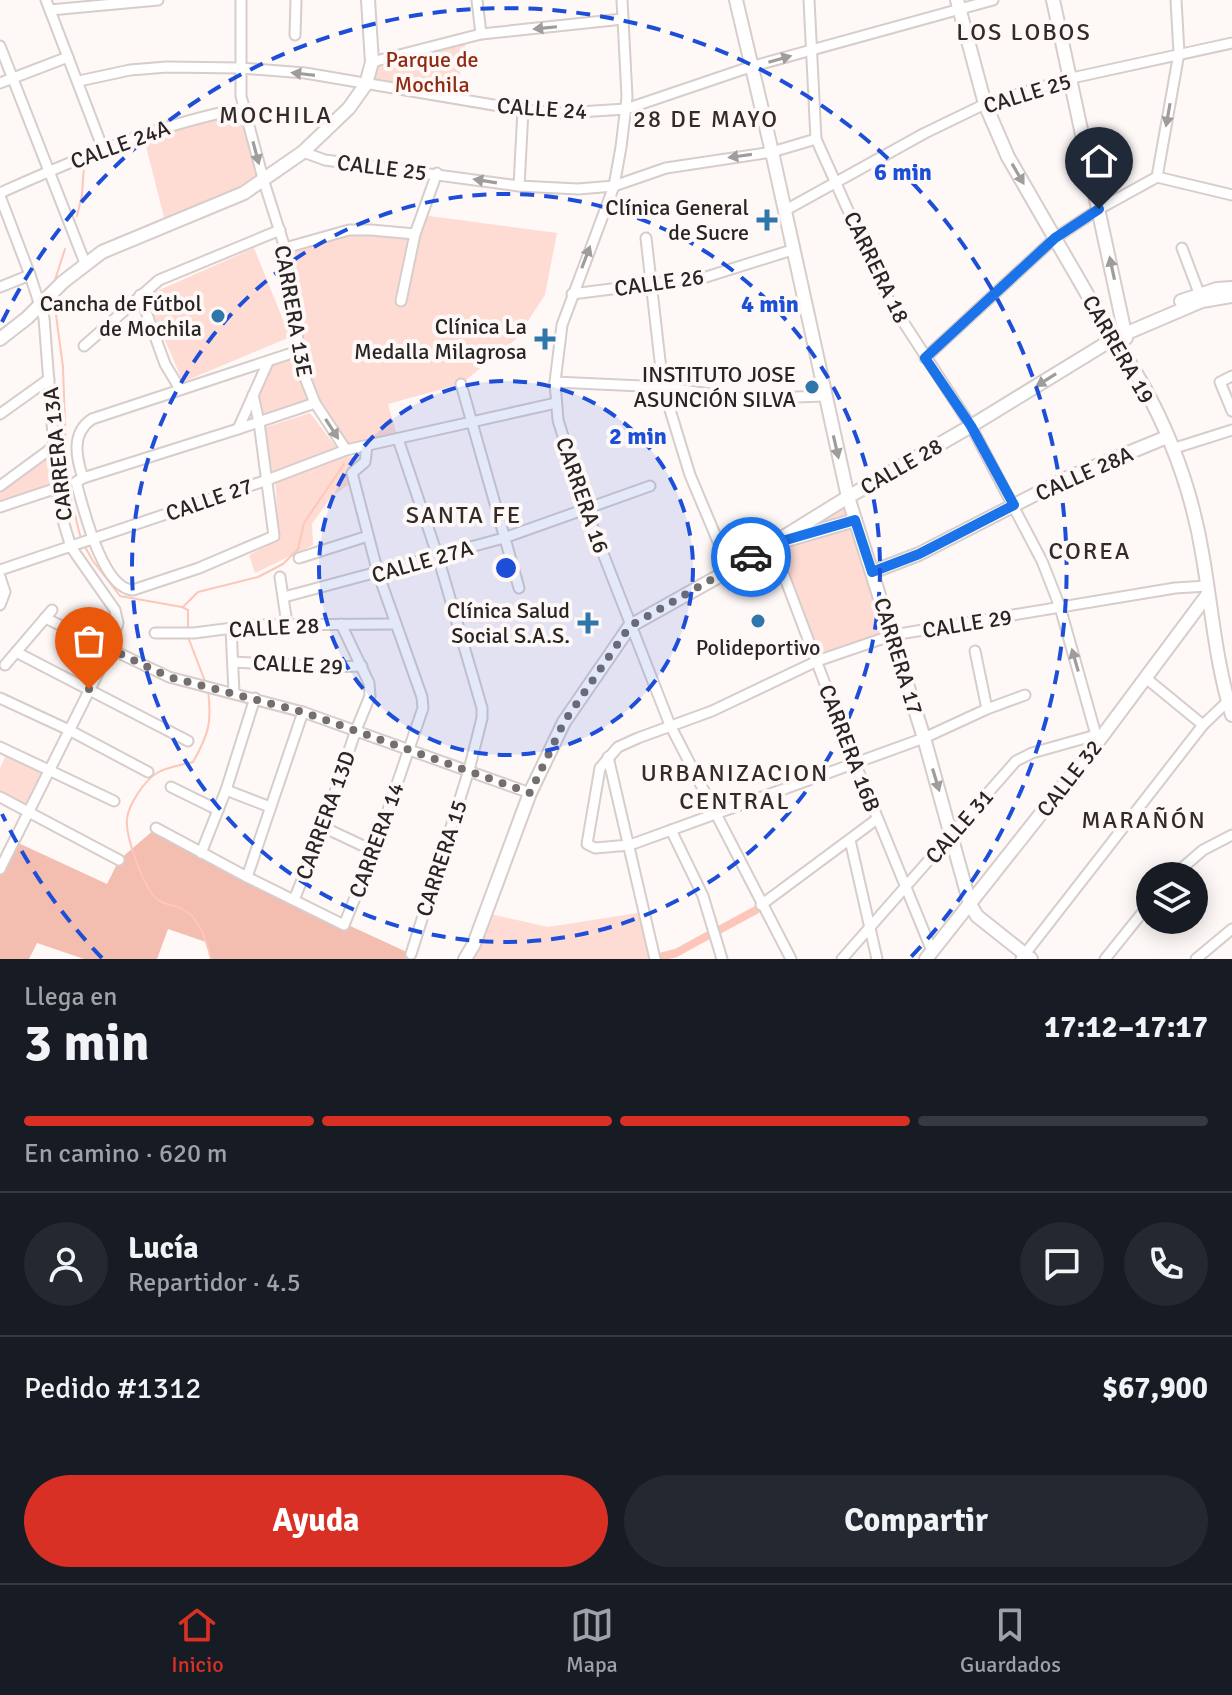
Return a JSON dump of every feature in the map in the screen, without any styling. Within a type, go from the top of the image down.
[{"type":"main road","points":[[0,339],[85,263],[125,241],[220,205],[264,182],[303,152],[349,108],[366,84],[372,62],[368,0]]},
{"type":"main road","name":"CARRERA 17","points":[[736,0],[848,497],[924,738],[970,904],[977,916],[1026,957]]},
{"type":"main road","points":[[1053,0],[1099,209],[1121,333]]},
{"type":"main road","name":"CARRERA 19","points":[[958,5],[985,104],[1008,157],[1055,238],[1121,333],[1129,361],[1170,443],[1194,518],[1232,715]]},
{"type":"main road","name":"CALLE 28","points":[[630,626],[971,426],[1121,333],[1137,319],[1199,293],[1232,288]]},
{"type":"main road","name":"CALLE 28","points":[[1121,333],[1202,301],[1232,296]]},
{"type":"main road","name":"CALLE 28A","points":[[872,572],[919,554],[1067,478],[1170,443]]},
{"type":"main road","name":"CALLE 28","points":[[772,544],[855,520]]},
{"type":"main road","name":"CALLE 32","points":[[929,955],[1098,737],[1147,679],[1208,590]]},
{"type":"main road","points":[[465,959],[474,944],[530,793],[564,722],[630,626]]},
{"type":"main road","points":[[474,944],[474,959]]},
{"type":"street","points":[[46,0],[103,149]]},
{"type":"street","points":[[50,10],[158,0]]},
{"type":"street","name":"CARRERA 13E","points":[[241,0],[240,68],[244,108],[285,248],[298,351],[307,387],[346,450]]},
{"type":"street","points":[[295,35],[296,0]]},
{"type":"street","points":[[477,0],[481,34]]},
{"type":"street","name":"CARRERA 16","points":[[622,0],[626,109],[614,186],[562,325],[555,382],[562,439],[586,510],[670,725],[791,959]]},
{"type":"street","name":"CARRERA 18","points":[[809,0],[816,139],[887,297],[971,426],[1042,561],[1060,607],[1098,737]]},
{"type":"street","name":"CALLE 24","points":[[79,81],[130,70],[167,67],[240,68],[305,73],[523,110],[563,113],[626,109],[750,67],[958,5],[993,0]]},
{"type":"street","points":[[1157,177],[1179,53],[1176,0]]},
{"type":"street","points":[[372,62],[481,34],[623,19]]},
{"type":"street","name":"CALLE 25","points":[[784,211],[925,133],[985,104],[1072,78],[1232,43]]},
{"type":"street","points":[[0,46],[85,263]]},
{"type":"street","points":[[0,83],[68,57]]},
{"type":"street","name":"CALLE 24A","points":[[0,195],[103,149],[184,121],[244,108]]},
{"type":"street","points":[[519,186],[523,110]]},
{"type":"street","name":"CALLE 25","points":[[303,152],[325,160],[519,186],[578,189],[614,186],[666,168],[772,152],[816,139]]},
{"type":"street","points":[[401,301],[415,234],[437,173]]},
{"type":"street","points":[[925,358],[1055,238],[1157,177],[1232,195]]},
{"type":"street","name":"CARRERA 13A","points":[[0,195],[30,275],[45,300],[57,488],[115,610],[118,623],[110,649],[29,811],[3,856],[0,869]]},
{"type":"street","points":[[84,346],[159,280],[280,230]]},
{"type":"street","points":[[285,248],[349,230],[415,234]]},
{"type":"street","points":[[646,238],[663,387],[690,475],[730,570]]},
{"type":"street","points":[[1182,248],[1199,293]]},
{"type":"street","name":"CALLE 26","points":[[572,294],[706,277],[792,250]]},
{"type":"street","points":[[0,287],[30,275]]},
{"type":"street","points":[[140,295],[165,364],[180,389]]},
{"type":"street","points":[[83,478],[76,447],[82,426],[92,419],[298,351]]},
{"type":"street","points":[[238,429],[268,362]]},
{"type":"street","points":[[1232,376],[1220,382],[1232,411]]},
{"type":"street","points":[[0,414],[49,379]]},
{"type":"street","points":[[555,382],[663,387],[742,399]]},
{"type":"street","points":[[461,384],[519,588]]},
{"type":"street","points":[[253,395],[259,422],[273,519],[272,537],[173,577],[133,590],[125,589],[81,543],[76,482],[83,478],[238,429],[259,422],[315,403]]},
{"type":"street","points":[[668,404],[824,396]]},
{"type":"street","points":[[346,450],[556,403]]},
{"type":"street","name":"CALLE 28A","points":[[1170,443],[1232,430]]},
{"type":"street","name":"CARRERA 15","points":[[398,439],[438,557],[482,708],[469,770],[411,954]]},
{"type":"street","name":"CARRERA 14","points":[[294,900],[344,925],[422,718],[422,697],[378,573],[352,473],[365,462],[367,446]]},
{"type":"street","points":[[0,486],[53,447]]},
{"type":"street","name":"CALLE 27","points":[[0,570],[267,480],[346,450]]},
{"type":"street","name":"CALLE 27A","points":[[284,597],[504,538],[650,486]]},
{"type":"street","points":[[0,507],[57,488]]},
{"type":"street","points":[[299,558],[368,536]]},
{"type":"street","name":"CARRERA 16B","points":[[772,544],[906,887],[929,955]]},
{"type":"street","points":[[0,577],[5,592],[0,605]]},
{"type":"street","points":[[280,577],[287,624]]},
{"type":"street","name":"CALLE 29","points":[[608,757],[618,747],[712,711],[817,661],[893,635],[1175,588],[1208,590]]},
{"type":"street","points":[[5,665],[49,614],[110,649],[169,677],[303,712],[530,793]]},
{"type":"street","name":"CALLE 28","points":[[155,633],[287,624],[394,624]]},
{"type":"street","name":"CARRERA 13D","points":[[294,900],[370,696],[369,683],[341,624]]},
{"type":"street","points":[[231,628],[234,693]]},
{"type":"street","points":[[975,651],[987,709]]},
{"type":"street","points":[[16,652],[188,741]]},
{"type":"street","name":"CALLE 29","points":[[234,662],[362,666]]},
{"type":"street","points":[[1147,679],[1203,725]]},
{"type":"street","points":[[608,757],[596,783],[586,839],[587,844],[595,848],[630,845],[924,738],[1025,695]]},
{"type":"street","points":[[0,698],[148,772]]},
{"type":"street","points":[[201,853],[226,790],[255,698]]},
{"type":"street","points":[[1026,957],[1203,725],[1228,701]]},
{"type":"street","points":[[247,877],[303,712]]},
{"type":"street","name":"CALLE 31","points":[[842,959],[1016,761],[1032,753],[1098,737]]},
{"type":"street","points":[[0,747],[114,801]]},
{"type":"street","points":[[608,757],[655,959]]},
{"type":"street","points":[[171,787],[218,810]]},
{"type":"street","points":[[226,790],[270,807]]},
{"type":"street","points":[[0,797],[119,860]]},
{"type":"street","points":[[761,905],[877,819]]},
{"type":"street","points":[[323,827],[374,851]]},
{"type":"street","points":[[156,828],[294,900]]},
{"type":"street","points":[[671,830],[703,896],[722,959]]},
{"type":"street","points":[[1189,862],[1203,850],[1232,835]]},
{"type":"street","points":[[850,840],[877,959]]},
{"type":"street","points":[[1105,959],[1136,920]]},
{"type":"street","points":[[1200,957],[1232,929]]},
{"type":"green space","name":"Parque de Mochila","points":[[467,37],[455,100],[366,84],[372,62]]},
{"type":"green space","points":[[244,108],[264,182],[166,225],[143,135]]},
{"type":"green space","points":[[422,215],[557,233],[545,295],[516,339],[461,384],[388,404],[398,439],[346,450],[312,404],[259,422],[253,395],[268,362],[298,351],[285,248],[349,230],[415,234]]},
{"type":"green space","name":"Cancha de Fútbol de Mochila","points":[[254,248],[290,337],[183,382],[146,296]]},
{"type":"green space","points":[[310,413],[343,456],[359,457],[349,468],[348,485],[331,497],[312,524],[313,545],[255,573],[249,555],[278,539],[276,489],[263,428]]},
{"type":"green space","points":[[53,447],[57,488],[0,506],[0,487]]},
{"type":"green space","points":[[848,497],[893,635],[817,661],[772,544]]},
{"type":"green space","points":[[8,751],[49,769],[29,811],[0,797],[0,768]]},
{"type":"green space","points":[[644,912],[655,959],[466,959],[486,913],[548,927]]},
{"type":"shaded area","points":[[156,828],[294,900],[411,954],[409,959],[211,959],[206,942],[168,929],[157,959],[84,959],[37,943],[29,959],[0,959],[0,868],[14,841],[107,884],[119,860]]},
{"type":"waterway","points":[[77,216],[84,165]]},
{"type":"waterway","points":[[53,286],[65,249]]},
{"type":"waterway","points":[[54,300],[63,367],[67,483],[81,539]]},
{"type":"waterway","points":[[183,607],[198,592],[258,577],[283,564],[298,549],[304,523],[344,464]]},
{"type":"waterway","points":[[84,545],[120,596],[188,610],[188,631]]},
{"type":"waterway","points":[[188,637],[206,684]]},
{"type":"waterway","points":[[208,690],[208,728],[193,762],[165,769],[152,776],[134,800],[128,813],[127,827],[139,869],[153,895],[193,917],[201,929],[211,959]]},
{"type":"waterway","points":[[719,930],[756,910]]},
{"type":"waterway","points":[[660,957],[676,953],[707,936]]},
{"type":"way so far","points":[[89,689],[110,649],[169,677],[266,700],[410,748],[530,793],[564,722],[630,626],[751,557]]},
{"type":"place","name":"Clínica General de Sucre","points":[[767,220]]},
{"type":"place","name":"Cancha de Fútbol de Mochila","points":[[218,316]]},
{"type":"place","name":"Clínica La Medalla Milagrosa","points":[[545,339]]},
{"type":"place","name":"INSTITUTO JOSE ASUNCIÓN SILVA","points":[[812,387]]},
{"type":"place","name":"Polideportivo","points":[[758,621]]},
{"type":"place","name":"Clínica Salud Social S.A.S.","points":[[588,623]]},
{"type":"district","name":"LOS LOBOS","points":[[1024,32]]},
{"type":"district","name":"MOCHILA","points":[[276,115]]},
{"type":"district","name":"28 DE MAYO","points":[[706,119]]},
{"type":"district","name":"SANTA FE","points":[[464,515]]},
{"type":"district","name":"COREA","points":[[1090,551]]},
{"type":"district","name":"URBANIZACION CENTRAL","points":[[735,787]]},
{"type":"district","name":"MARAÑÓN","points":[[1144,820]]},
{"type":"route","points":[[751,557],[772,544],[855,520],[872,572],[919,554],[1014,505],[971,426],[925,358],[1055,238],[1099,209]]}]
